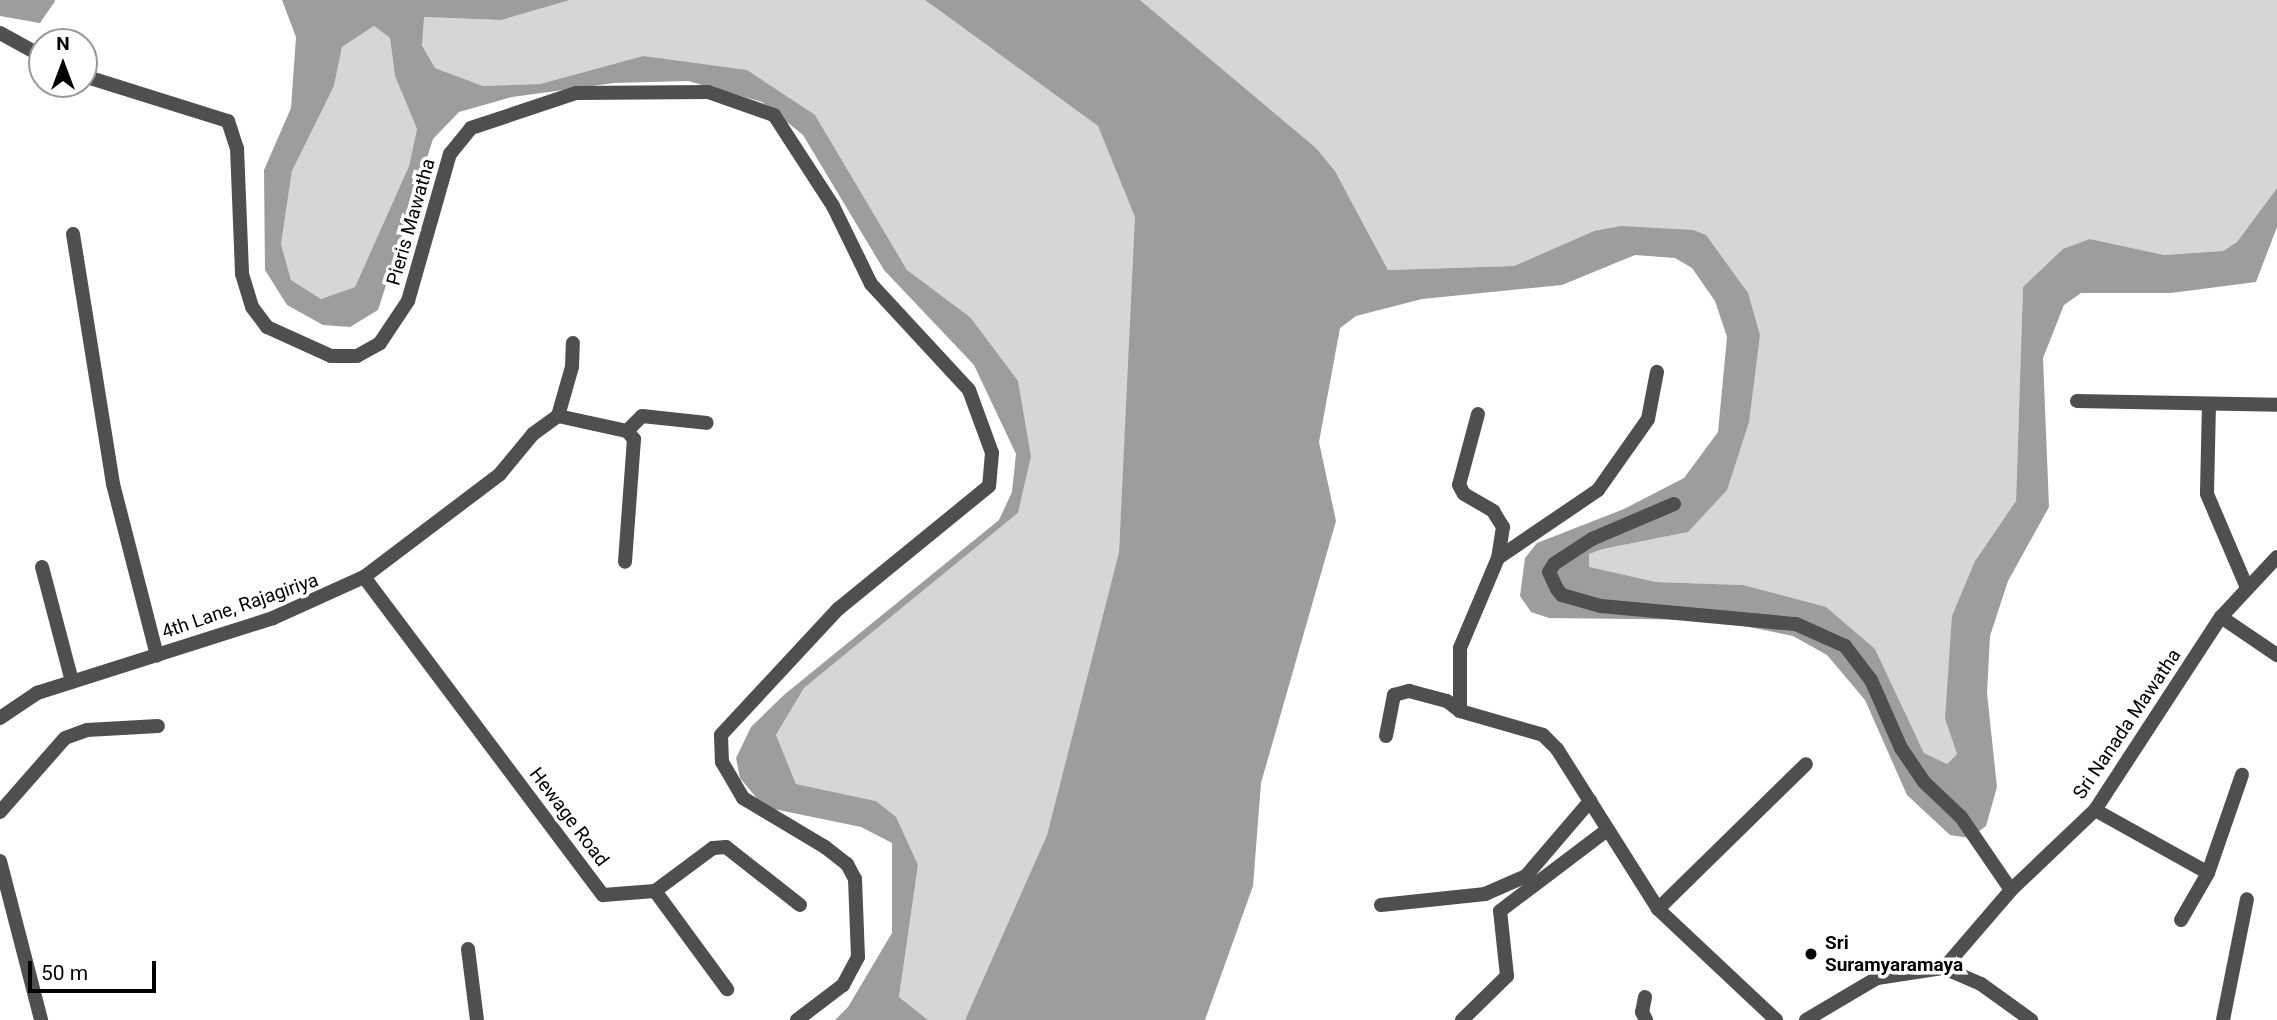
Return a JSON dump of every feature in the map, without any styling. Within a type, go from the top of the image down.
[{"type":"street","points":[[0,33],[28,48]]},
{"type":"street","name":"Pieris Mawatha","points":[[98,80],[228,121],[237,148],[242,274],[252,307],[267,327],[331,356],[357,356],[380,344],[408,301],[450,154],[471,128],[576,93],[708,92],[774,116],[833,206],[871,284],[969,390],[989,437],[993,473],[989,486],[838,609],[721,735],[722,762],[743,798],[825,847],[847,864],[855,879],[858,957],[843,985],[797,1020]]},
{"type":"street","points":[[73,234],[113,484],[157,655]]},
{"type":"street","points":[[573,343],[572,368],[558,416],[626,431],[634,439],[625,562]]},
{"type":"street","points":[[1498,558],[1598,490],[1648,419],[1657,372]]},
{"type":"street","points":[[2077,401],[2277,405]]},
{"type":"street","points":[[2209,404],[2207,494],[2247,588]]},
{"type":"street","points":[[1460,711],[1461,648],[1498,558],[1503,527],[1493,511],[1464,494],[1459,485],[1478,414]]},
{"type":"street","name":"4th Lane, Rajagiriya","points":[[0,718],[37,694],[273,618],[364,577],[500,474],[533,434],[558,416]]},
{"type":"street","points":[[626,431],[642,416],[707,424]]},
{"type":"street","points":[[1674,504],[1592,539],[1554,564],[1549,572],[1562,596],[1601,606],[1796,624],[1845,646],[1871,680],[1900,748],[1924,782],[1975,834],[2011,890]]},
{"type":"street","name":"Sri Nanada Mawatha","points":[[1944,968],[2011,890],[2095,810],[2221,617],[2277,557]]},
{"type":"street","points":[[42,567],[72,681]]},
{"type":"street","name":"Hewage Road","points":[[364,577],[603,895],[655,891]]},
{"type":"street","points":[[2221,617],[2277,655]]},
{"type":"street","points":[[1386,736],[1394,695],[1409,691],[1447,701],[1460,711],[1543,735],[1557,749],[1658,909],[1776,1020]]},
{"type":"street","points":[[0,812],[65,738],[88,730],[158,726]]},
{"type":"street","points":[[1658,909],[1806,764]]},
{"type":"street","points":[[2181,920],[2208,873],[2242,775]]},
{"type":"street","points":[[1381,905],[1485,894],[1526,876],[1590,801]]},
{"type":"street","points":[[2095,810],[2208,873]]},
{"type":"street","points":[[1462,1020],[1507,976],[1500,911],[1607,830]]},
{"type":"street","points":[[727,989],[655,891],[713,848],[726,847],[800,905]]},
{"type":"street","points":[[0,861],[41,1020]]},
{"type":"street","points":[[2223,1020],[2247,899]]},
{"type":"street","points":[[468,949],[477,1020]]},
{"type":"street","points":[[1806,1020],[1877,978],[1944,968],[1981,984],[2031,1020]]},
{"type":"street","points":[[1645,997],[1642,1012],[1646,1020]]},
{"type":"shaded area","points":[[0,0],[52,0],[38,20],[0,13]]},
{"type":"shaded area","points":[[282,0],[570,0],[501,20],[424,17],[422,45],[435,68],[483,86],[540,84],[643,56],[747,70],[815,115],[907,270],[970,317],[1018,381],[1031,457],[1018,513],[804,688],[776,735],[796,784],[876,801],[896,817],[918,865],[899,997],[928,1020],[835,1020],[848,1007],[892,933],[892,843],[861,827],[764,807],[740,778],[736,758],[751,727],[785,694],[999,520],[1012,492],[1016,454],[974,365],[884,270],[803,135],[762,102],[688,81],[614,83],[512,97],[459,112],[433,139],[378,310],[350,327],[323,325],[287,305],[265,270],[264,170],[291,108],[296,37]],"holes":[[[374,26],[390,38],[395,76],[417,129],[409,166],[355,287],[321,299],[291,280],[281,244],[292,171],[334,86],[342,47]]]},
{"type":"shaded area","points":[[570,0],[925,0],[1098,126],[1136,217],[1119,552],[1047,835],[965,1020],[928,1020],[899,997],[918,865],[876,801],[796,784],[776,735],[804,688],[1018,513],[1031,457],[970,317],[907,270],[815,115],[643,56],[540,84],[483,86],[435,68],[422,44],[423,17],[501,20]]},
{"type":"shaded area","points":[[925,0],[1140,0],[1316,148],[1335,171],[1388,270],[1514,266],[1594,231],[1621,226],[1693,230],[1706,235],[1748,293],[1760,335],[1749,422],[1727,490],[1688,532],[1603,549],[1589,554],[1589,567],[1656,582],[1743,585],[1826,607],[1875,649],[1924,753],[1947,764],[1957,754],[1945,719],[1952,616],[1975,561],[2016,501],[2023,287],[2063,249],[2090,239],[2164,255],[2223,251],[2237,242],[2277,188],[2277,227],[2256,282],[2171,293],[2081,293],[2064,305],[2043,358],[2049,507],[2008,581],[1990,636],[1987,693],[1997,787],[1986,826],[1970,838],[1950,835],[1907,795],[1865,700],[1827,655],[1793,636],[1714,620],[1549,618],[1531,612],[1520,596],[1525,558],[1537,543],[1624,509],[1684,478],[1718,432],[1727,337],[1715,301],[1692,268],[1675,258],[1635,255],[1562,285],[1422,299],[1356,316],[1340,328],[1319,442],[1336,521],[1261,783],[1253,886],[1205,1020],[965,1020],[1047,835],[1119,552],[1135,217],[1098,126]]},
{"type":"shaded area","points":[[1140,0],[2277,0],[2277,188],[2237,242],[2223,251],[2164,255],[2090,239],[2023,287],[2016,501],[1975,561],[1945,719],[1957,754],[1947,764],[1924,753],[1875,649],[1743,585],[1656,582],[1588,568],[1589,554],[1688,532],[1749,422],[1706,235],[1594,231],[1514,266],[1388,270],[1335,171],[1316,148]]},
{"type":"shaded area","points":[[374,26],[390,38],[395,76],[417,129],[409,166],[355,287],[321,299],[291,280],[281,244],[292,171],[334,86],[342,47]]},
{"type":"waterway","points":[[0,13],[38,20],[52,0]]},
{"type":"place","name":"Sri Suramyaramaya","points":[[1811,954]]}]
